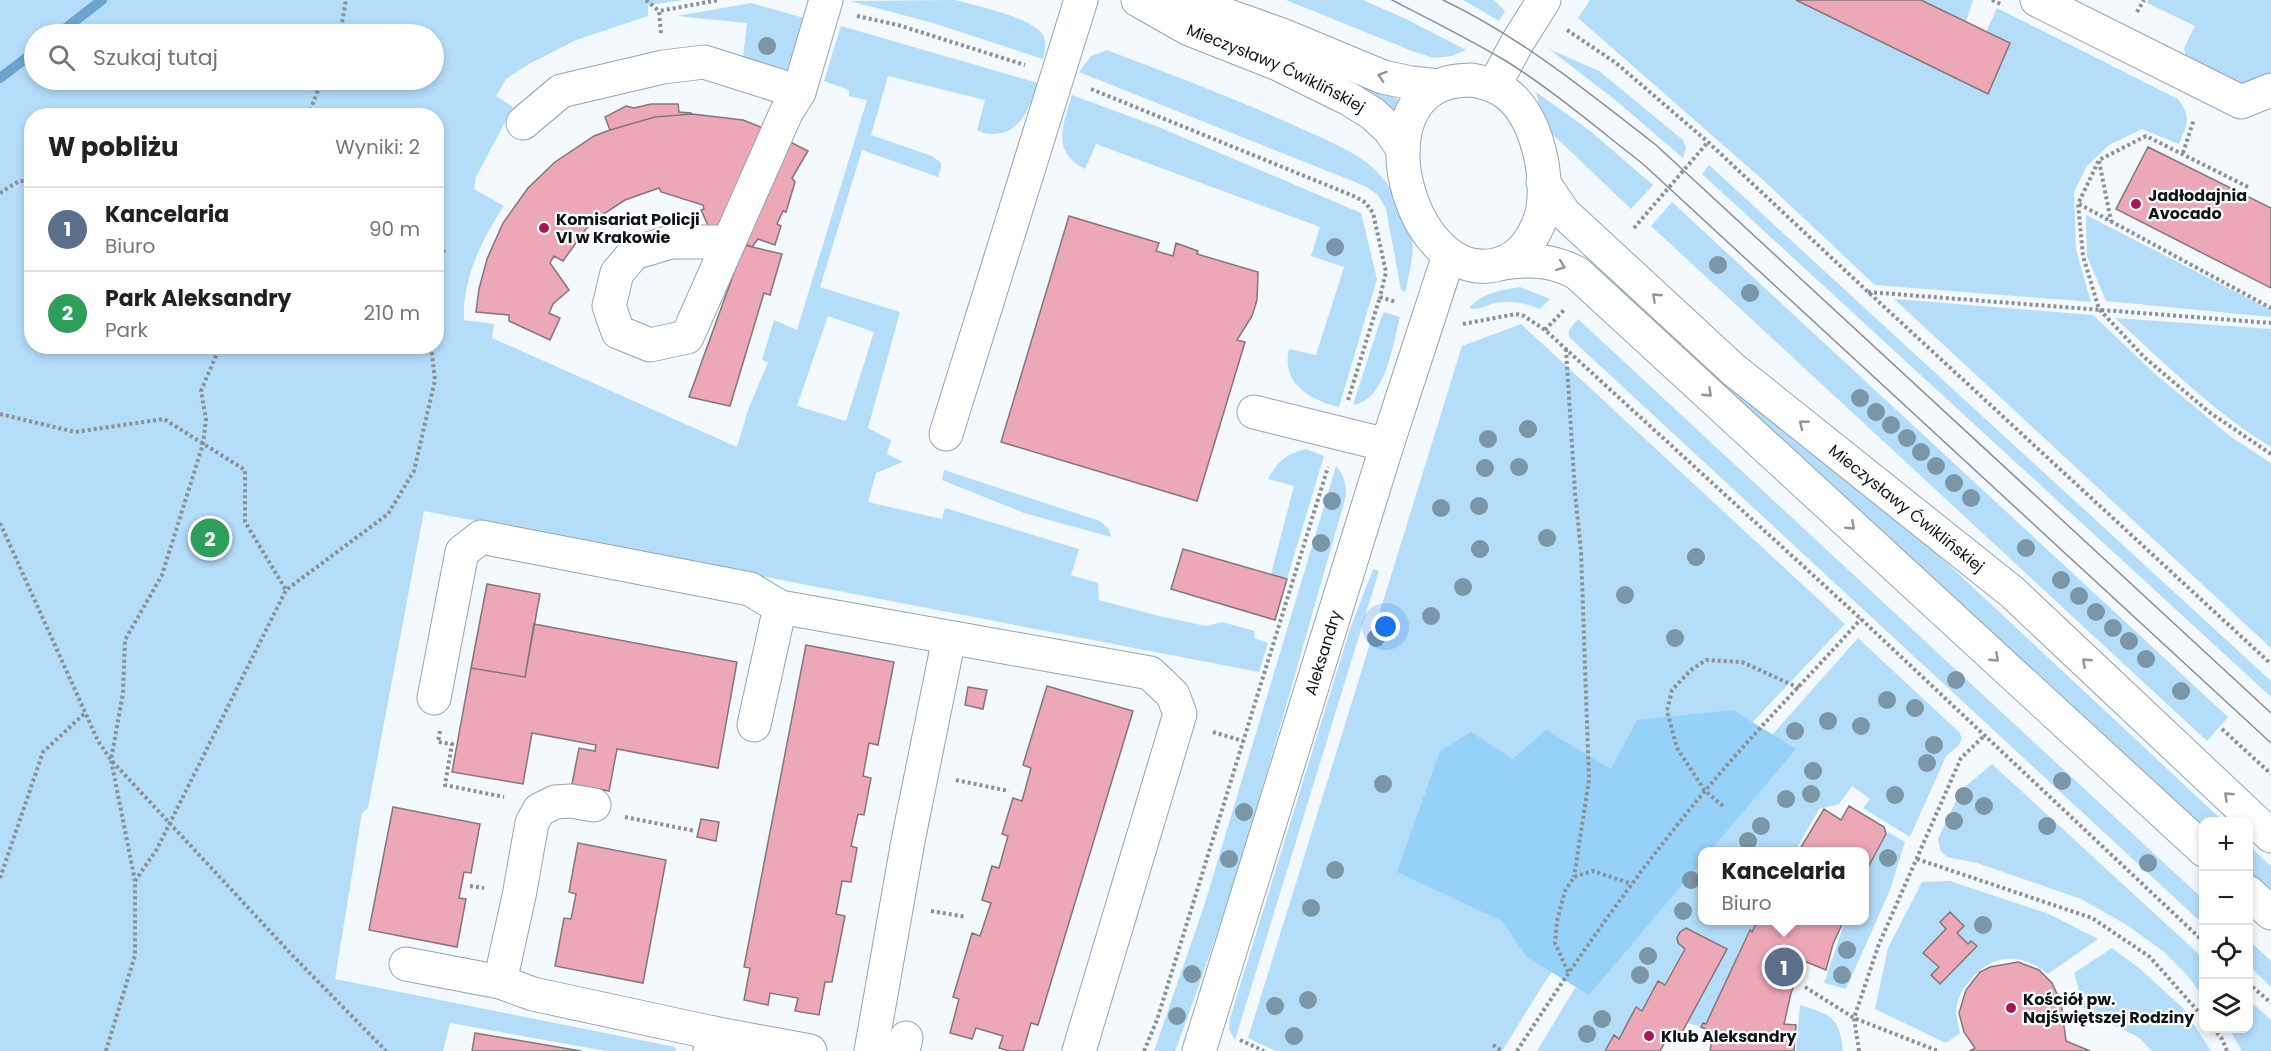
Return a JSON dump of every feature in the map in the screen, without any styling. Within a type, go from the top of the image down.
[{"type":"street","points":[[728,242],[786,113],[799,92],[826,0]]},
{"type":"street","points":[[946,434],[1081,0]]},
{"type":"street","name":"Mieczysławy Ćwiklińskiej","points":[[1138,0],[1189,29],[1278,64],[1349,99],[1373,114],[1389,129],[1403,149]]},
{"type":"street","name":"Mieczysławy Ćwiklińskiej","points":[[1150,0],[1212,10],[1282,35],[1383,77],[1439,86]]},
{"type":"street","points":[[1494,86],[1544,0]]},
{"type":"street","points":[[2037,0],[2241,102],[2271,90]]},
{"type":"street","points":[[523,123],[561,91],[663,67],[704,62],[799,92]]},
{"type":"street","points":[[1504,263],[1521,253],[1540,220],[1544,197],[1537,147],[1529,123],[1506,93],[1494,86],[1472,80],[1453,81],[1426,94],[1415,105],[1408,119],[1403,149],[1404,172],[1412,202],[1434,242],[1449,255],[1466,264],[1485,267],[1537,260],[1559,265],[1577,273],[2199,845]]},
{"type":"street","name":"Mieczysławy Ćwiklińskiej","points":[[1543,182],[1564,213],[1734,370],[2012,592],[2271,836]]},
{"type":"street","name":"Aleksandry","points":[[1198,1051],[1387,445],[1449,255]]},
{"type":"street","points":[[1254,412],[1387,445]]},
{"type":"street","points":[[434,698],[462,552],[481,537],[750,589],[780,607],[1150,673],[1173,695],[1180,714],[1079,1051]]},
{"type":"street","points":[[754,725],[780,607]]},
{"type":"street","points":[[871,1051],[908,841],[949,638]]},
{"type":"street","points":[[500,982],[532,823],[539,810],[555,802],[571,801],[594,805]]},
{"type":"street","points":[[2253,897],[2271,913]]},
{"type":"street","points":[[406,964],[500,982],[533,994],[810,1051]]},
{"type":"path","points":[[342,24],[346,0]]},
{"type":"path","points":[[646,0],[659,11],[661,40]]},
{"type":"path","points":[[659,11],[719,0]]},
{"type":"path","points":[[855,15],[898,25],[1058,75],[1356,197],[1366,203],[1373,213],[1386,272],[1380,297],[1157,1020],[1144,1051]]},
{"type":"path","points":[[1565,29],[1616,63],[1708,142],[2271,663]]},
{"type":"path","points":[[311,108],[318,90]]},
{"type":"path","points":[[2248,187],[2146,136],[2098,160],[2078,204],[2083,256],[2099,309],[2144,357],[2209,412],[2271,454]]},
{"type":"path","points":[[1639,221],[1708,142]]},
{"type":"path","points":[[2098,160],[2111,222]]},
{"type":"path","points":[[0,193],[19,181],[24,181]]},
{"type":"path","points":[[2078,204],[2271,308]]},
{"type":"path","points":[[1867,291],[2271,323]]},
{"type":"path","points":[[1380,297],[1406,306]]},
{"type":"path","points":[[1545,330],[1567,307]]},
{"type":"path","points":[[1454,321],[1463,324],[1516,314],[1524,316],[1545,330],[1861,619],[2199,937]]},
{"type":"path","points":[[1566,349],[1581,551],[1589,780],[1574,877],[1564,891],[1557,921],[1555,943],[1568,972]]},
{"type":"path","points":[[106,1051],[135,955],[135,881],[111,760],[123,693],[125,640],[162,575],[203,444],[206,419],[201,392],[217,354]]},
{"type":"path","points":[[135,881],[157,849],[286,590],[388,514],[414,471],[435,380],[432,354]]},
{"type":"path","points":[[0,414],[75,432],[165,418],[245,470],[245,522],[286,590]]},
{"type":"path","points":[[0,523],[84,714],[111,760],[386,1051]]},
{"type":"path","points":[[1517,1051],[1568,972],[1632,884],[1705,791],[1861,619]]},
{"type":"path","points":[[1723,806],[1705,791],[1677,748],[1667,711],[1672,690],[1691,670],[1706,660],[1742,662],[1799,688]]},
{"type":"path","points":[[434,698],[442,718],[438,742],[452,744],[445,785],[520,800],[539,810]]},
{"type":"path","points":[[0,878],[43,752],[84,714]]},
{"type":"path","points":[[2222,729],[2271,774]]},
{"type":"path","points":[[1209,730],[1244,741]]},
{"type":"path","points":[[1859,1051],[1854,1018],[1879,944],[1961,758],[1984,736]]},
{"type":"path","points":[[594,805],[610,814],[695,831]]},
{"type":"path","points":[[1917,859],[2092,918],[2150,957],[2199,1012]]},
{"type":"path","points":[[1574,877],[1593,871],[1632,884]]},
{"type":"path","points":[[1805,987],[1854,1018],[1938,1051]]},
{"type":"path","points":[[2253,987],[2271,1003]]},
{"type":"path","points":[[2217,1033],[2227,1051]]},
{"type":"path","points":[[1240,1040],[1264,1051]]},
{"type":"path","points":[[1493,1045],[1502,1051]]},
{"type":"shaded area","points":[[0,0],[684,0],[648,5],[648,16],[576,40],[529,64],[506,79],[496,96],[513,107],[476,177],[474,189],[504,206],[475,260],[466,290],[464,320],[494,324],[492,338],[737,447],[748,410],[768,362],[762,360],[774,320],[797,330],[867,100],[849,96],[849,90],[824,81],[841,26],[1038,83],[1028,109],[1018,123],[1012,129],[990,134],[977,130],[985,100],[888,76],[871,135],[932,156],[941,163],[941,168],[938,177],[862,150],[820,287],[900,312],[868,428],[891,440],[887,454],[903,462],[876,473],[868,502],[942,519],[945,508],[1079,549],[1071,575],[1098,583],[1099,600],[1206,626],[1222,622],[1255,631],[1254,638],[1268,643],[1259,672],[424,511],[368,808],[362,813],[335,979],[675,1047],[676,1051],[606,1051],[450,1023],[443,1051],[0,1051]],"holes":[[[828,316],[874,332],[846,421],[797,406]]]},
{"type":"shaded area","points":[[955,0],[1003,13],[1037,29],[1045,41],[1043,59],[933,23],[850,1]]},
{"type":"shaded area","points":[[1286,0],[1363,0],[1466,50],[1452,56],[1434,58]]},
{"type":"shaded area","points":[[1463,0],[1494,0],[1505,11],[1499,21]]},
{"type":"shaded area","points":[[1590,0],[1796,0],[1988,94],[2010,44],[1986,32],[1997,8],[2178,99],[2187,116],[2186,126],[2179,144],[2142,129],[2109,145],[2087,166],[2074,192],[2076,250],[2091,302],[1875,285],[1763,180],[1578,18]]},
{"type":"shaded area","points":[[1921,0],[1973,0],[1966,22]]},
{"type":"shaded area","points":[[2148,0],[2271,0],[2271,73],[2248,83],[2238,84],[2218,80],[2187,65],[2184,48],[2195,26],[2147,3]]},
{"type":"shaded area","points":[[751,3],[804,18],[788,70],[743,58],[747,23],[677,16]]},
{"type":"shaded area","points":[[1549,49],[1599,71],[1683,140],[1686,148],[1683,158],[1614,99]]},
{"type":"shaded area","points":[[1107,50],[1270,115],[1340,146],[1366,162],[1392,190],[1409,225],[1413,250],[1405,292],[1401,290],[1386,209],[1378,195],[1365,186],[1079,72],[1091,56]]},
{"type":"shaded area","points":[[1322,63],[1399,100],[1402,104],[1401,108],[1396,110],[1326,74]]},
{"type":"shaded area","points":[[1536,92],[1589,130],[1653,185],[1631,209],[1549,131],[1541,114]]},
{"type":"shaded area","points":[[1072,95],[1161,128],[1361,213],[1377,279],[1339,407],[1308,395],[1294,381],[1289,372],[1289,349],[1316,355],[1344,267],[1311,256],[1320,227],[1096,144],[1085,169],[1074,162],[1063,145],[1063,126]]},
{"type":"shaded area","points":[[1709,165],[2271,681],[2271,697],[1702,174]]},
{"type":"shaded area","points":[[1672,202],[2228,717],[2207,741],[1651,226]]},
{"type":"shaded area","points":[[2086,215],[2271,310],[2271,317],[2106,301],[2087,256]]},
{"type":"shaded area","points":[[1616,277],[1889,509],[2219,817],[2199,817],[2199,832],[1608,285]]},
{"type":"shaded area","points":[[1520,287],[1550,299],[1540,309],[1510,302],[1469,308],[1486,296]]},
{"type":"shaded area","points":[[1894,299],[2093,315],[2154,373],[2231,437],[2271,463],[2271,648]]},
{"type":"shaded area","points":[[1384,312],[1400,317],[1391,355],[1381,382],[1373,393],[1364,401],[1353,405],[1381,318]]},
{"type":"shaded area","points":[[2115,318],[2271,329],[2271,447],[2210,403]]},
{"type":"shaded area","points":[[1578,319],[2199,895],[2199,920],[1569,337],[1569,330]]},
{"type":"shaded area","points":[[1521,324],[1845,624],[1684,795],[1546,980],[1502,1051],[1276,1051],[1248,1038],[1462,346]]},
{"type":"shaded area","points":[[1306,449],[1324,456],[1287,579],[1271,574],[1294,486],[1268,479],[1283,459]]},
{"type":"shaded area","points":[[1336,466],[1344,480],[1346,496],[1245,845],[1175,1051],[1154,1051],[1205,903]]},
{"type":"shaded area","points":[[944,470],[1100,521],[1109,529],[1111,537],[1024,513],[942,480]]},
{"type":"shaded area","points":[[1373,569],[1379,571],[1235,1040],[1229,1029],[1230,1018],[1350,629]]},
{"type":"shaded area","points":[[1858,638],[1959,732],[1962,738],[1959,745],[1946,756],[1910,837],[1863,808],[1870,799],[1852,786],[1839,804],[1819,809],[1797,847],[1698,847],[1698,925],[1756,925],[1752,931],[1749,930],[1706,1024],[1703,1022],[1701,1027],[1687,1023],[1727,949],[1686,928],[1678,934],[1679,943],[1685,949],[1664,984],[1658,981],[1642,1010],[1636,1008],[1619,1038],[1613,1035],[1604,1051],[1537,1051],[1572,993],[1709,806]]},
{"type":"shaded area","points":[[1733,710],[1796,749],[1713,847],[1698,847],[1698,866],[1589,995],[1527,957],[1502,921],[1397,872],[1440,751],[1471,732],[1513,759],[1546,730],[1611,769],[1637,720]]},
{"type":"shaded area","points":[[1992,764],[2199,954],[2199,991],[2164,952],[2127,925],[2081,899],[1977,863],[1947,857],[1940,850],[1938,839],[1961,790]]},
{"type":"shaded area","points":[[1888,832],[1905,842],[1890,890],[1846,989],[1824,983],[1844,925],[1869,925],[1869,867]]},
{"type":"shaded area","points":[[2253,850],[2271,866],[2271,899],[2253,882]]},
{"type":"shaded area","points":[[1950,881],[2049,914],[2098,939],[2048,974],[2027,962],[2016,959],[2005,959],[1985,967],[1976,974],[1960,994],[1956,1014],[1960,1033],[1946,1043],[1875,1009],[1888,948],[1922,882]]},
{"type":"shaded area","points":[[2253,944],[2271,961],[2271,987],[2253,970]]},
{"type":"shaded area","points":[[2112,948],[2139,968],[2184,1009],[2211,1051],[2152,1051],[2138,1037],[2085,1011],[2074,973]]},
{"type":"shaded area","points":[[2253,1004],[2271,1020],[2271,1051],[2242,1051],[2231,1033],[2253,1033]]},
{"type":"shaded area","points":[[1800,1005],[1819,1011],[1832,1019],[1839,1030],[1843,1051],[1796,1051]]},
{"type":"building","points":[[1796,0],[1921,0],[2010,43],[1988,94]]},
{"type":"building","points":[[651,104],[678,104],[679,112],[692,114],[655,117],[610,130],[605,117],[626,106],[634,108]]},
{"type":"building","name":"Komisariat Policji VI w Krakowie","points":[[692,114],[743,120],[808,151],[792,178],[795,182],[786,212],[783,211],[777,224],[781,226],[775,245],[758,239],[752,247],[710,230],[701,210],[704,209],[703,205],[661,192],[659,188],[625,200],[602,215],[586,229],[563,261],[554,256],[550,263],[569,290],[553,304],[549,313],[560,318],[550,340],[509,321],[509,315],[476,312],[487,259],[503,223],[528,188],[555,162],[594,136],[610,130],[655,117]]},
{"type":"building","points":[[2148,147],[2271,208],[2271,288],[2116,209]]},
{"type":"building","points":[[1069,216],[1159,243],[1156,251],[1173,256],[1176,243],[1198,251],[1197,254],[1258,272],[1257,300],[1252,316],[1237,340],[1245,342],[1197,501],[1001,442]]},
{"type":"building","points":[[744,245],[782,254],[770,295],[764,293],[730,406],[689,397]]},
{"type":"building","points":[[1183,549],[1287,579],[1275,620],[1171,589]]},
{"type":"building","points":[[487,584],[540,594],[525,677],[471,668]]},
{"type":"building","points":[[534,624],[737,662],[718,768],[617,749],[609,791],[572,784],[579,748],[595,751],[596,745],[532,733],[523,784],[452,772],[471,668],[525,677]]},
{"type":"building","points":[[806,645],[894,662],[878,745],[869,743],[863,776],[871,778],[864,815],[858,814],[851,846],[857,848],[851,882],[842,881],[836,914],[845,916],[832,982],[825,982],[819,1015],[795,1011],[798,998],[770,993],[768,1005],[744,1000],[750,968],[744,967]]},
{"type":"building","points":[[1047,686],[1133,711],[1038,1025],[1031,1023],[1023,1051],[1009,1051],[999,1048],[1003,1036],[976,1028],[972,1039],[950,1033],[959,999],[953,997],[972,933],[980,936],[991,903],[982,900],[992,866],[999,868],[1008,836],[1002,834],[1013,798],[1022,801],[1031,768],[1023,765]]},
{"type":"building","points":[[968,687],[987,690],[983,709],[965,705]]},
{"type":"building","points":[[1849,806],[1884,827],[1886,834],[1869,866],[1869,847],[1801,847],[1824,809],[1841,820]]},
{"type":"building","points":[[393,807],[480,824],[471,873],[464,872],[459,898],[466,899],[457,947],[369,930]]},
{"type":"building","points":[[701,819],[719,822],[716,841],[697,837]]},
{"type":"building","points":[[578,843],[666,860],[643,983],[555,966],[564,918],[571,919],[576,894],[569,892]]},
{"type":"building","points":[[1950,912],[1964,926],[1957,933],[1968,944],[1971,941],[1977,946],[1940,984],[1931,975],[1939,967],[1923,953],[1946,929],[1940,922]]},
{"type":"building","points":[[1756,925],[1842,925],[1833,944],[1826,970],[1804,961],[1791,993],[1784,1024],[1796,1025],[1794,1051],[1710,1051],[1713,1032],[1701,1027],[1703,1023],[1706,1024],[1750,930],[1752,932]]},
{"type":"building","points":[[1686,928],[1727,949],[1680,1036],[1671,1032],[1660,1051],[1605,1051],[1614,1035],[1619,1039],[1636,1007],[1642,1011],[1658,981],[1665,985],[1685,949],[1678,943],[1677,938]]},
{"type":"building","name":"Kościół pw. Najświętszej Rodziny","points":[[2018,962],[2039,970],[2052,983],[2061,1003],[2066,1041],[2090,1051],[1970,1051],[1975,1048],[1964,1032],[1959,1013],[1966,990],[1980,972],[1990,967]]},
{"type":"building","points":[[475,1033],[581,1051],[472,1051]]},
{"type":"waterway","points":[[71,24],[102,0]]},
{"type":"waterway","points":[[0,78],[24,60]]},
{"type":"tram line","points":[[1392,0],[1506,61],[1559,98],[1643,164],[2271,743]]},
{"type":"tram line","points":[[1443,0],[1527,48],[1656,145],[2271,713]]},
{"type":"place","name":"Jadłodajnia Avocado","points":[[2136,204]]},
{"type":"place","name":"Komisariat Policji VI w Krakowie","points":[[544,228]]},
{"type":"place","name":"Park Aleksandry","points":[[210,538]]},
{"type":"place","name":"Kancelaria","points":[[1784,967]]},
{"type":"place","name":"Kościół pw. Najświętszej Rodziny","points":[[2011,1008]]},
{"type":"place","name":"Klub Aleksandry","points":[[1649,1036]]}]
